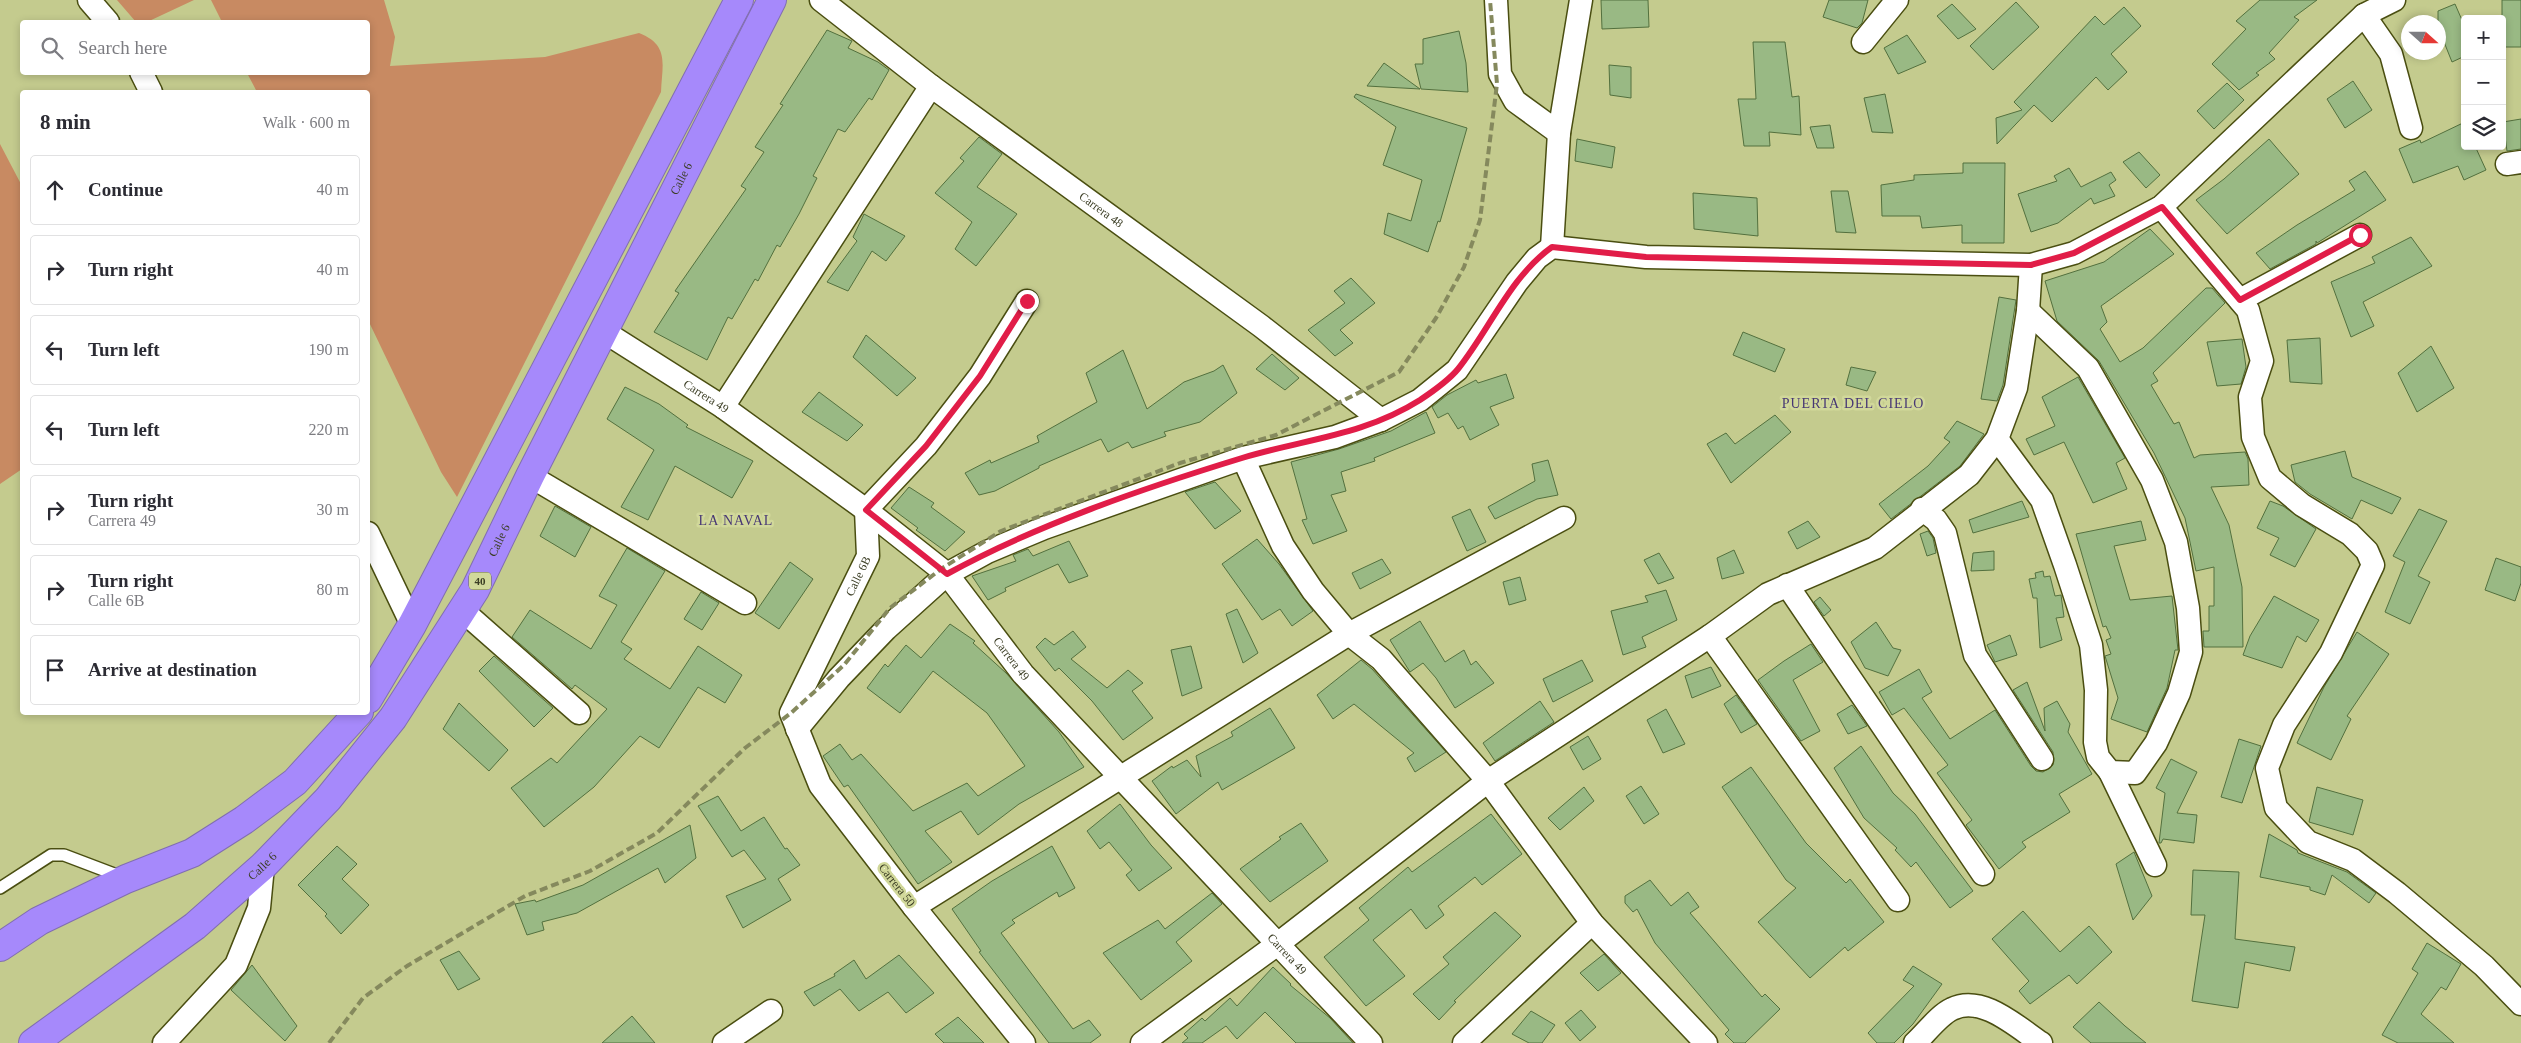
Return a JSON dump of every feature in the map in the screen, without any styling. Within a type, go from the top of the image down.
[{"type":"highway","points":[[370,696],[412,626],[739,0]]},
{"type":"highway","name":"Calle 6","points":[[33,1043],[195,926],[263,866],[328,799],[393,718],[463,611],[772,0]]},
{"type":"highway","points":[[0,947],[39,921],[126,879],[192,853],[244,820],[295,782],[357,715]]},
{"type":"street","points":[[89,0],[106,20]]},
{"type":"street","name":"Carrera 48","points":[[821,0],[931,86],[1261,326],[1381,420]]},
{"type":"street","points":[[1496,0],[1500,74],[1515,101],[1559,133]]},
{"type":"street","points":[[1552,247],[1559,133],[1581,0]]},
{"type":"street","points":[[1863,42],[1897,0]]},
{"type":"street","points":[[794,721],[886,629],[947,574],[988,552],[1044,528],[1243,458],[1336,437],[1381,420],[1420,400],[1457,370],[1517,282],[1537,258],[1552,247],[1646,257],[2031,265],[2074,253],[2162,207],[2364,15],[2394,0]]},
{"type":"street","points":[[2364,15],[2391,54],[2411,128]]},
{"type":"street","points":[[142,75],[150,90]]},
{"type":"street","points":[[723,407],[931,86]]},
{"type":"street","points":[[2162,207],[2248,310],[2262,360],[2250,397],[2253,437],[2270,478],[2302,505],[2350,534],[2367,551],[2373,565],[2332,654],[2284,724],[2267,768],[2276,808],[2308,842],[2353,860],[2397,893],[2484,966],[2521,1004]]},
{"type":"street","points":[[2240,300],[2360,235]]},
{"type":"street","points":[[1142,1043],[1279,943],[1488,781],[1710,636],[1768,594],[1875,548],[1969,475],[1997,439],[2016,388],[2028,311],[2031,265]]},
{"type":"street","points":[[866,510],[926,446],[980,376],[1027,301]]},
{"type":"street","points":[[2028,311],[2088,368],[2152,480],[2176,542],[2186,599],[2191,652],[2179,693],[2156,743],[2135,773],[2110,772]]},
{"type":"street","name":"Carrera 49","points":[[603,331],[723,407],[866,510],[947,574],[1023,674],[1279,943],[1371,1043]]},
{"type":"street","points":[[1997,439],[2042,500],[2091,645],[2096,690],[2095,742],[2098,757],[2110,772],[2154,866]]},
{"type":"street","points":[[1243,458],[1283,546],[1314,591],[1349,634],[1381,660],[1488,781],[1592,923],[1706,1043]]},
{"type":"street","points":[[530,476],[746,603]]},
{"type":"street","name":"Calle 6B","points":[[794,721],[868,556],[866,510]]},
{"type":"street","points":[[1922,510],[1936,520],[1945,534],[1976,655],[2042,758]]},
{"type":"street","points":[[914,907],[1349,634],[1564,518]]},
{"type":"street","points":[[370,537],[412,626]]},
{"type":"street","points":[[1787,585],[1983,874]]},
{"type":"street","points":[[463,611],[579,713]]},
{"type":"street","points":[[1710,636],[1898,900]]},
{"type":"street","name":"Carrera 50","points":[[794,721],[820,785],[914,907],[1024,1043]]},
{"type":"street","points":[[164,1043],[236,965],[259,908],[263,866]]},
{"type":"street","points":[[1464,1043],[1592,923]]},
{"type":"street","points":[[1915,1043],[1951,1009],[1969,1004],[1999,1014],[2041,1043]]},
{"type":"street","points":[[724,1043],[771,1011]]},
{"type":"lane","points":[[0,888],[51,855],[64,855],[126,879]]},
{"type":"shaded area","points":[[117,0],[194,0],[151,20],[134,20]]},
{"type":"shaded area","points":[[211,0],[384,0],[395,37],[390,66],[545,57],[639,33],[656,43],[660,50],[663,65],[661,92],[457,497],[441,472],[370,324],[370,90],[256,90],[248,75],[370,75],[370,20],[221,20]]},
{"type":"shaded area","points":[[0,144],[20,182],[20,470],[0,484]]},
{"type":"building","points":[[1601,0],[1648,0],[1649,27],[1602,29]]},
{"type":"building","points":[[1829,0],[1868,0],[1862,23],[1857,28],[1823,17]]},
{"type":"building","points":[[2260,0],[2317,0],[2294,17],[2299,20],[2269,53],[2275,59],[2256,73],[2259,75],[2239,90],[2212,64],[2246,29],[2236,21]]},
{"type":"building","points":[[2502,0],[2521,0],[2521,47],[2506,47],[2506,15],[2502,15]]},
{"type":"building","points":[[2016,2],[2039,27],[1993,70],[1970,46]]},
{"type":"building","points":[[1952,4],[1976,29],[1958,39],[1937,16]]},
{"type":"building","points":[[2455,4],[2461,18],[2461,58],[2452,62],[2446,47],[2446,15],[2438,15],[2438,11]]},
{"type":"building","points":[[2124,7],[2141,26],[2111,54],[2127,72],[2108,90],[2096,77],[2052,122],[2034,105],[1997,144],[1996,118],[2022,110],[2014,102],[2095,16],[2104,25]]},
{"type":"building","points":[[827,30],[852,41],[848,48],[878,62],[889,70],[872,100],[869,98],[845,132],[838,129],[813,176],[817,178],[799,214],[780,247],[777,245],[758,281],[755,279],[732,319],[728,317],[707,360],[654,332],[679,293],[675,291],[746,189],[741,186],[764,152],[755,147],[783,105],[780,104]]},
{"type":"building","points":[[1459,31],[1466,63],[1468,92],[1421,89],[1415,64],[1423,64],[1423,39]]},
{"type":"building","points":[[1907,35],[1926,62],[1898,74],[1884,48]]},
{"type":"building","points":[[1753,42],[1785,42],[1792,97],[1799,96],[1801,135],[1769,132],[1770,146],[1744,146],[1738,99],[1756,99]]},
{"type":"building","points":[[1384,63],[1420,89],[1367,86]]},
{"type":"building","points":[[1609,65],[1631,67],[1631,98],[1610,95]]},
{"type":"building","points":[[2353,81],[2372,110],[2345,128],[2327,99]]},
{"type":"building","points":[[2227,83],[2244,100],[2214,129],[2197,111]]},
{"type":"building","points":[[1356,94],[1467,128],[1440,222],[1438,221],[1428,252],[1384,234],[1388,213],[1411,221],[1422,180],[1383,165],[1396,127],[1354,97]]},
{"type":"building","points":[[1885,94],[1893,133],[1872,132],[1864,98]]},
{"type":"building","points":[[2521,119],[2521,149],[2507,151],[2506,122]]},
{"type":"building","points":[[2461,124],[2461,150],[2477,150],[2486,170],[2464,180],[2458,166],[2413,183],[2399,149],[2420,140],[2421,143]]},
{"type":"building","points":[[1830,125],[1834,148],[1817,148],[1810,127]]},
{"type":"building","points":[[979,137],[1002,154],[977,187],[1017,214],[976,266],[955,249],[972,222],[935,193],[964,161],[960,158]]},
{"type":"building","points":[[1577,139],[1615,147],[1612,168],[1575,161]]},
{"type":"building","points":[[2269,139],[2299,174],[2227,234],[2196,200],[2224,179]]},
{"type":"building","points":[[2139,152],[2160,175],[2146,188],[2123,162]]},
{"type":"building","points":[[1963,163],[2005,163],[2004,243],[1962,243],[1962,225],[1922,228],[1920,216],[1882,216],[1881,185],[1914,180],[1914,175],[1963,173]]},
{"type":"building","points":[[2069,168],[2081,187],[2111,172],[2116,180],[2109,185],[2115,196],[2094,204],[2091,198],[2058,223],[2031,232],[2018,194],[2057,181],[2054,176]]},
{"type":"building","points":[[2365,171],[2386,200],[2317,243],[2316,241],[2316,244],[2270,269],[2256,253],[2297,225],[2355,190],[2349,181]]},
{"type":"building","points":[[1831,191],[1848,191],[1856,233],[1836,232]]},
{"type":"building","points":[[1693,193],[1757,198],[1758,236],[1694,229]]},
{"type":"building","points":[[864,214],[905,236],[886,261],[872,251],[848,291],[827,282],[857,241],[853,237]]},
{"type":"building","points":[[2150,229],[2174,254],[2101,306],[2107,322],[2100,329],[2120,362],[2143,348],[2206,288],[2212,288],[2225,303],[2153,373],[2158,381],[2151,385],[2174,424],[2179,422],[2194,458],[2200,455],[2245,452],[2248,459],[2249,485],[2211,487],[2229,525],[2242,587],[2243,647],[2204,647],[2203,631],[2209,631],[2209,606],[2214,606],[2214,567],[2196,571],[2185,518],[2154,453],[2099,361],[2057,321],[2045,281],[2104,262]]},
{"type":"building","points":[[2411,237],[2432,266],[2363,302],[2374,326],[2351,337],[2331,282],[2375,263],[2372,257]]},
{"type":"building","points":[[1351,278],[1375,303],[1340,330],[1353,343],[1335,356],[1308,330],[1345,303],[1334,291]]},
{"type":"building","points":[[1999,297],[2016,300],[2003,385],[1997,401],[1981,399]]},
{"type":"building","points":[[1743,332],[1785,349],[1775,372],[1733,355]]},
{"type":"building","points":[[866,335],[916,378],[897,396],[853,357]]},
{"type":"building","points":[[2320,338],[2322,384],[2290,382],[2287,340]]},
{"type":"building","points":[[2242,339],[2246,367],[2241,384],[2217,386],[2207,342]]},
{"type":"building","points":[[2431,346],[2454,388],[2417,412],[2398,373]]},
{"type":"building","points":[[1123,350],[1147,409],[1184,382],[1214,371],[1223,365],[1237,393],[1200,422],[1164,432],[1166,436],[1132,448],[1128,442],[1108,452],[1101,439],[1039,466],[1039,468],[995,491],[979,495],[965,473],[990,460],[991,463],[1039,442],[1037,436],[1097,402],[1086,373]]},
{"type":"building","points":[[1272,354],[1299,378],[1285,390],[1256,369]]},
{"type":"building","points":[[1851,367],[1876,372],[1867,391],[1846,385]]},
{"type":"building","points":[[1506,374],[1514,398],[1490,407],[1499,425],[1470,440],[1463,426],[1458,429],[1448,413],[1438,418],[1432,407],[1447,395],[1476,380],[1478,383]]},
{"type":"building","points":[[2078,377],[2125,458],[2116,463],[2127,489],[2093,503],[2064,442],[2034,455],[2026,439],[2055,426],[2042,397]]},
{"type":"building","points":[[625,387],[659,404],[688,425],[686,427],[753,461],[732,498],[675,466],[648,520],[621,507],[654,450],[607,419]]},
{"type":"building","points":[[819,392],[863,425],[847,441],[802,412]]},
{"type":"building","points":[[1426,412],[1435,433],[1374,458],[1375,461],[1341,472],[1346,491],[1331,495],[1347,531],[1313,544],[1302,520],[1307,519],[1291,462],[1339,449],[1391,431]]},
{"type":"building","points":[[1775,415],[1791,432],[1731,483],[1707,444],[1726,433],[1735,444]]},
{"type":"building","points":[[1957,421],[1984,434],[1960,466],[1891,519],[1879,504],[1928,466],[1950,442],[1944,438]]},
{"type":"building","points":[[2345,451],[2352,477],[2401,498],[2392,514],[2361,500],[2352,519],[2310,494],[2295,482],[2291,465]]},
{"type":"building","points":[[1548,460],[1558,495],[1537,499],[1495,519],[1488,507],[1535,481],[1532,464]]},
{"type":"building","points":[[1215,482],[1241,511],[1215,529],[1185,492]]},
{"type":"building","points":[[909,487],[934,503],[931,507],[965,532],[945,551],[916,530],[918,528],[891,508]]},
{"type":"building","points":[[2022,501],[2029,517],[1973,533],[1969,520]]},
{"type":"building","points":[[2270,501],[2283,506],[2316,529],[2295,567],[2270,555],[2279,538],[2257,528]]},
{"type":"building","points":[[555,506],[591,527],[575,557],[540,536]]},
{"type":"building","points":[[1470,509],[1486,542],[1467,551],[1452,517]]},
{"type":"building","points":[[2419,509],[2447,521],[2418,576],[2430,582],[2410,624],[2385,612],[2405,562],[2393,556]]},
{"type":"building","points":[[1808,521],[1820,537],[1797,549],[1788,532]]},
{"type":"building","points":[[2141,521],[2146,540],[2114,546],[2130,600],[2172,596],[2178,650],[2175,650],[2167,688],[2147,732],[2111,719],[2118,698],[2105,656],[2111,654],[2106,640],[2111,638],[2106,626],[2103,627],[2076,534]]},
{"type":"building","points":[[1928,531],[1933,538],[1936,553],[1927,556],[1920,534]]},
{"type":"building","points":[[1257,539],[1279,564],[1313,611],[1292,626],[1280,609],[1262,620],[1222,564]]},
{"type":"building","points":[[1069,541],[1088,576],[1069,583],[1058,564],[1005,588],[1006,591],[988,600],[972,576],[1016,561],[1013,555],[1028,549],[1033,556]]},
{"type":"building","points":[[627,548],[665,571],[621,642],[632,649],[624,659],[670,689],[698,646],[742,675],[725,703],[698,687],[659,748],[640,736],[594,787],[544,827],[511,788],[551,758],[557,763],[607,709],[575,685],[572,689],[512,637],[530,610],[591,649],[617,605],[599,596]]},
{"type":"building","points":[[1734,550],[1744,573],[1722,579],[1717,558]]},
{"type":"building","points":[[1994,551],[1994,570],[1971,571],[1973,553]]},
{"type":"building","points":[[1659,553],[1674,578],[1658,584],[1644,560]]},
{"type":"building","points":[[2496,558],[2521,567],[2521,583],[2515,601],[2485,590]]},
{"type":"building","points":[[1382,559],[1391,573],[1360,589],[1352,573]]},
{"type":"building","points":[[790,562],[813,579],[779,629],[755,613]]},
{"type":"building","points":[[2043,571],[2044,577],[2050,576],[2055,596],[2061,595],[2064,617],[2056,618],[2062,640],[2040,648],[2037,598],[2033,598],[2029,579],[2036,578],[2035,573]]},
{"type":"building","points":[[1520,577],[1526,600],[1509,605],[1503,582]]},
{"type":"building","points":[[1666,590],[1677,620],[1642,637],[1646,647],[1623,655],[1611,611],[1648,602],[1645,596]]},
{"type":"building","points":[[701,592],[719,603],[702,630],[684,619]]},
{"type":"building","points":[[2274,596],[2319,620],[2306,642],[2297,636],[2282,668],[2243,655],[2250,636]]},
{"type":"building","points":[[1820,597],[1831,610],[1824,616],[1814,602]]},
{"type":"building","points":[[1237,609],[1258,653],[1243,663],[1226,614]]},
{"type":"building","points":[[1420,621],[1445,662],[1464,650],[1471,665],[1476,661],[1494,683],[1455,708],[1436,678],[1423,663],[1410,672],[1390,640]]},
{"type":"building","points":[[1876,622],[1893,648],[1901,650],[1888,676],[1865,668],[1851,642]]},
{"type":"building","points":[[950,624],[975,641],[973,643],[1006,673],[1059,732],[1084,767],[1019,804],[978,835],[961,811],[925,831],[952,862],[918,884],[848,785],[844,787],[823,756],[840,744],[852,760],[861,754],[913,811],[967,783],[978,796],[1025,766],[987,713],[933,671],[900,713],[867,688],[885,664],[888,667],[906,645],[921,658]]},
{"type":"building","points":[[1073,631],[1086,647],[1071,659],[1107,688],[1128,670],[1143,683],[1132,691],[1153,718],[1123,740],[1092,701],[1059,668],[1055,671],[1036,647],[1045,638],[1054,645]]},
{"type":"building","points":[[2357,632],[2389,654],[2347,716],[2351,719],[2331,760],[2297,743],[2324,687]]},
{"type":"building","points":[[2010,635],[2017,655],[1995,662],[1987,645]]},
{"type":"building","points":[[1811,644],[1823,662],[1793,680],[1820,731],[1801,741],[1758,680]]},
{"type":"building","points":[[1191,646],[1202,688],[1182,696],[1171,650]]},
{"type":"building","points":[[494,656],[553,708],[534,727],[479,671]]},
{"type":"building","points":[[1361,660],[1372,669],[1446,752],[1415,772],[1407,758],[1414,753],[1354,704],[1333,719],[1317,695]]},
{"type":"building","points":[[1582,660],[1593,681],[1553,702],[1543,679]]},
{"type":"building","points":[[1711,667],[1721,686],[1692,698],[1685,676]]},
{"type":"building","points":[[1919,669],[1932,692],[1922,698],[1950,739],[1995,710],[2031,766],[2036,771],[2043,772],[2053,765],[2053,752],[2013,690],[2027,682],[2045,731],[2044,708],[2057,701],[2070,724],[2068,732],[2092,774],[2059,794],[2070,812],[2022,842],[2026,847],[1999,869],[1966,825],[1972,820],[1937,773],[1948,765],[1904,708],[1892,715],[1879,692]]},
{"type":"building","points":[[1736,695],[1757,724],[1741,733],[1724,704]]},
{"type":"building","points":[[1540,701],[1554,722],[1495,761],[1483,743]]},
{"type":"building","points":[[459,703],[508,750],[489,771],[443,729]]},
{"type":"building","points":[[1852,705],[1867,726],[1848,734],[1837,714]]},
{"type":"building","points":[[1270,708],[1295,748],[1222,790],[1218,782],[1176,814],[1152,781],[1172,766],[1173,768],[1187,760],[1201,777],[1196,756],[1233,736],[1231,732]]},
{"type":"building","points":[[1666,709],[1685,744],[1663,753],[1647,720]]},
{"type":"building","points":[[1588,736],[1601,759],[1583,770],[1570,747]]},
{"type":"building","points":[[2239,739],[2261,746],[2242,803],[2221,797]]},
{"type":"building","points":[[1861,746],[1893,793],[1915,814],[1973,891],[1950,908],[1916,862],[1911,867],[1895,850],[1897,848],[1864,818],[1834,768]]},
{"type":"building","points":[[2171,759],[2197,772],[2177,813],[2197,815],[2194,843],[2163,839],[2159,843],[2165,793],[2156,788]]},
{"type":"building","points":[[1751,767],[1806,843],[1846,883],[1850,879],[1884,922],[1848,951],[1845,947],[1810,978],[1758,922],[1796,888],[1786,880],[1722,787]]},
{"type":"building","points":[[1641,786],[1659,814],[1644,824],[1626,796]]},
{"type":"building","points":[[1584,787],[1594,801],[1560,830],[1548,818]]},
{"type":"building","points":[[2317,787],[2363,800],[2353,835],[2309,822]]},
{"type":"building","points":[[718,796],[741,831],[764,817],[785,849],[787,848],[800,865],[778,879],[791,900],[743,928],[726,896],[766,879],[744,850],[732,857],[698,806]]},
{"type":"building","points":[[1120,804],[1151,845],[1172,868],[1139,891],[1126,875],[1132,870],[1109,842],[1100,849],[1087,831]]},
{"type":"building","points":[[1491,814],[1522,854],[1482,885],[1475,877],[1438,906],[1444,915],[1426,929],[1411,909],[1373,940],[1405,976],[1366,1006],[1324,957],[1369,920],[1359,908],[1408,867],[1412,872]]},
{"type":"building","points":[[1301,823],[1328,861],[1270,902],[1240,869],[1281,839],[1279,837]]},
{"type":"building","points":[[690,825],[696,858],[665,883],[658,868],[577,913],[542,922],[544,930],[527,935],[515,904],[535,900],[536,902],[583,885]]},
{"type":"building","points":[[2269,834],[2297,850],[2298,853],[2347,872],[2376,893],[2369,903],[2332,875],[2325,895],[2310,890],[2310,887],[2260,877]]},
{"type":"building","points":[[337,846],[357,864],[342,879],[369,905],[341,934],[325,916],[327,914],[298,885]]},
{"type":"building","points":[[1052,846],[1075,888],[1059,897],[1057,892],[1012,920],[1015,923],[1001,933],[1073,1029],[1089,1020],[1101,1035],[1090,1043],[1049,1043],[979,952],[981,951],[952,909],[992,881]]},
{"type":"building","points":[[2134,852],[2152,896],[2133,920],[2116,864]]},
{"type":"building","points":[[2193,870],[2239,872],[2235,939],[2295,947],[2290,971],[2245,962],[2238,1008],[2192,1001],[2205,915],[2191,915]]},
{"type":"building","points":[[1650,880],[1671,906],[1688,892],[1699,907],[1690,913],[1762,997],[1765,994],[1780,1009],[1745,1043],[1734,1043],[1725,1034],[1729,1030],[1655,943],[1637,909],[1633,912],[1625,903],[1625,896]]},
{"type":"building","points":[[1212,893],[1222,904],[1176,942],[1192,961],[1141,1000],[1103,953],[1158,920],[1165,929]]},
{"type":"building","points":[[2023,911],[2060,952],[2089,926],[2112,952],[2077,984],[2069,975],[2030,1004],[2019,991],[2029,981],[1992,939]]},
{"type":"building","points":[[1495,912],[1521,936],[1454,1001],[1456,1002],[1439,1020],[1413,994],[1449,964],[1443,957]]},
{"type":"building","points":[[2427,943],[2461,964],[2446,990],[2441,987],[2421,1014],[2454,1043],[2398,1043],[2382,1035],[2418,973],[2412,969]]},
{"type":"building","points":[[459,951],[480,979],[458,990],[440,960]]},
{"type":"building","points":[[1604,954],[1621,973],[1598,991],[1580,973]]},
{"type":"building","points":[[899,955],[934,993],[906,1013],[888,992],[859,1011],[840,989],[814,1006],[804,992],[835,976],[834,974],[854,960],[866,979]]},
{"type":"building","points":[[252,965],[297,1026],[285,1041],[231,990]]},
{"type":"building","points":[[1913,966],[1942,984],[1913,1024],[1894,1043],[1877,1043],[1868,1033],[1914,986],[1903,980]]},
{"type":"building","points":[[1273,967],[1290,985],[1330,1018],[1353,1043],[1296,1043],[1265,1012],[1237,1039],[1226,1026],[1202,1043],[1182,1043],[1188,1038],[1184,1034],[1202,1018],[1205,1021],[1230,998],[1237,1006]]},
{"type":"building","points":[[2099,1002],[2146,1043],[2091,1043],[2073,1027]]},
{"type":"building","points":[[1581,1010],[1596,1027],[1580,1041],[1565,1023]]},
{"type":"building","points":[[1531,1011],[1555,1025],[1542,1043],[1529,1043],[1512,1034]]},
{"type":"building","points":[[632,1016],[655,1043],[602,1043]]},
{"type":"building","points":[[958,1017],[984,1043],[944,1043],[935,1034]]},
{"type":"railway","points":[[329,1043],[363,998],[407,966],[525,896],[590,871],[657,833],[745,748],[791,713],[844,665],[890,608],[941,569],[1001,531],[1180,463],[1276,435],[1399,372],[1436,318],[1464,267],[1480,220],[1497,84],[1490,0]]},
{"type":"district","name":"PUERTA DEL CIELO","points":[[1853,403]]},
{"type":"district","name":"LA NAVAL","points":[[736,520]]},
{"type":"route","points":[[1027,301],[980,376],[926,446],[866,510],[947,574],[988,552],[1044,528],[1124,498],[1243,458],[1336,437],[1381,420],[1420,400],[1457,370],[1517,282],[1537,258],[1552,247],[1646,257],[2031,265],[2074,253],[2162,207],[2240,300],[2360,235]]}]
